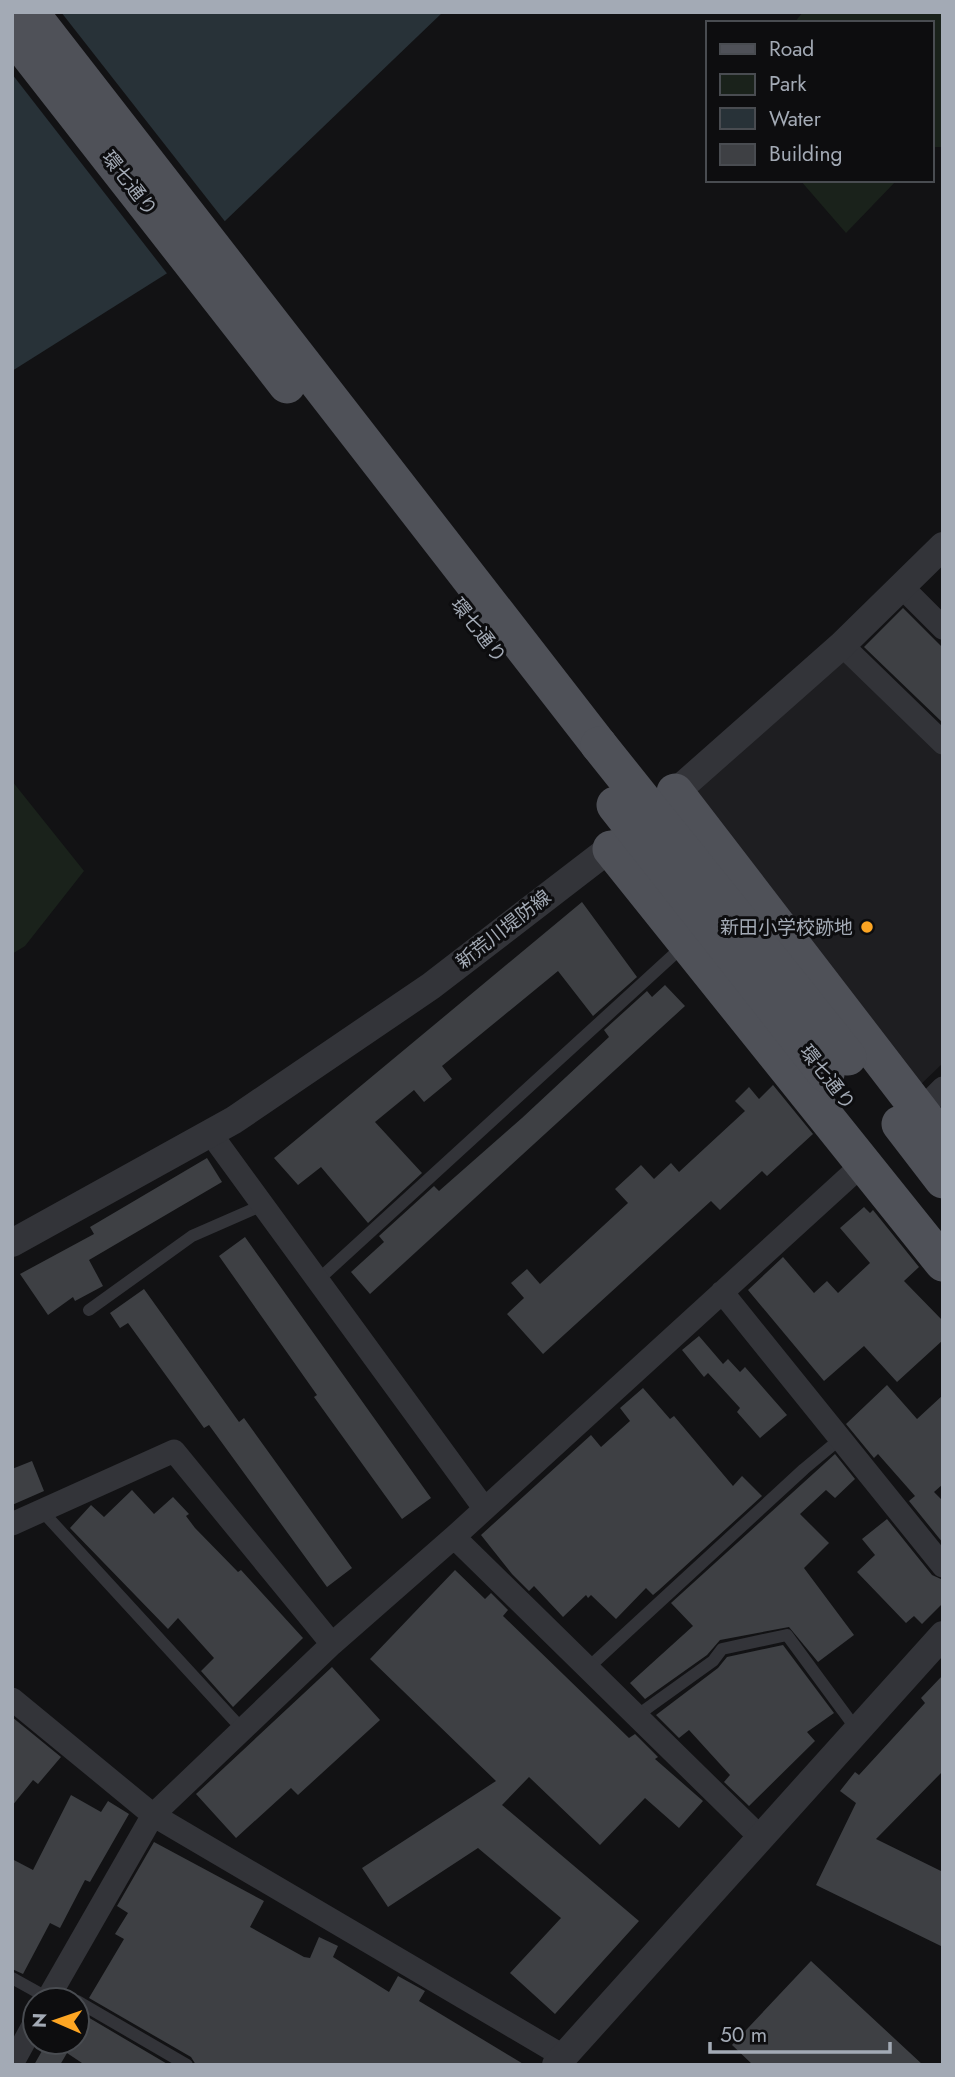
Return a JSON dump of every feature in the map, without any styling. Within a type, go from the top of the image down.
[{"type":"main road","name":"環七通り","points":[[30,12],[583,743]]},
{"type":"main road","name":"環七通り","points":[[12,33],[583,743],[837,1066],[943,1180]]},
{"type":"main road","points":[[676,792],[931,1099],[943,1142]]},
{"type":"main road","points":[[611,849],[943,1263]]},
{"type":"main road","name":"環七通り","points":[[837,1066],[943,1229]]},
{"type":"street","name":"新荒川堤防線","points":[[12,1243],[211,1134],[431,986],[565,880],[611,849],[842,645],[943,547]]},
{"type":"street","points":[[901,587],[943,628]]},
{"type":"street","points":[[842,645],[943,743]]},
{"type":"street","points":[[211,1134],[484,1508]]},
{"type":"street","points":[[55,1986],[153,1815],[332,1644],[454,1537],[864,1163]]},
{"type":"street","points":[[722,1292],[943,1566]]},
{"type":"street","points":[[12,1524],[174,1451],[332,1644]]},
{"type":"street","points":[[454,1537],[762,1839]]},
{"type":"street","points":[[12,1699],[153,1815],[559,2060],[762,1839],[943,1635]]},
{"type":"street","points":[[12,2064],[21,2048]]},
{"type":"lane","points":[[318,1280],[681,948]]},
{"type":"lane","points":[[89,1310],[192,1236],[263,1205]]},
{"type":"lane","points":[[588,1668],[783,1487],[840,1439]]},
{"type":"lane","points":[[42,1511],[243,1730]]},
{"type":"lane","points":[[635,1717],[713,1661],[722,1649],[788,1635],[858,1730]]},
{"type":"lane","points":[[12,1978],[30,1986]]},
{"type":"lane","points":[[91,2010],[187,2065]]},
{"type":"shaded area","name":"新田小学校跡地","points":[[837,655],[943,752],[943,1063],[917,1088],[692,791]]},
{"type":"green space","points":[[803,12],[943,12],[943,147],[934,147],[934,21],[796,21]]},
{"type":"green space","points":[[802,182],[895,182],[846,233]]},
{"type":"green space","points":[[12,781],[84,871],[25,946],[12,954]]},
{"type":"water","points":[[12,12],[443,12],[177,267],[12,371]]},
{"type":"pier","points":[[12,12],[61,12],[227,224],[169,276],[12,74]]},
{"type":"building","points":[[903,608],[943,648],[943,723],[864,647]]},
{"type":"building","points":[[582,902],[637,977],[593,1016],[558,971],[442,1066],[452,1079],[424,1102],[414,1090],[375,1122],[422,1173],[368,1223],[321,1167],[298,1185],[274,1158]]},
{"type":"building","points":[[665,985],[685,1006],[370,1294],[351,1272],[384,1242],[379,1236],[434,1186],[439,1191],[522,1118],[609,1037],[604,1030],[647,991],[652,997]]},
{"type":"building","points":[[773,1085],[813,1134],[767,1176],[762,1171],[720,1210],[711,1201],[543,1354],[507,1314],[524,1298],[511,1283],[527,1269],[540,1284],[628,1203],[615,1189],[641,1165],[654,1179],[671,1163],[679,1172],[745,1111],[735,1101],[749,1087],[759,1099]]},
{"type":"building","points":[[207,1158],[222,1182],[89,1260],[103,1286],[75,1301],[73,1297],[48,1315],[20,1274],[94,1234],[90,1227]]},
{"type":"building","points":[[864,1207],[870,1213],[873,1210],[919,1267],[904,1281],[943,1321],[943,1340],[897,1382],[864,1346],[824,1381],[748,1290],[783,1257],[814,1293],[827,1281],[838,1293],[870,1263],[840,1228]]},
{"type":"building","points":[[245,1237],[431,1498],[402,1519],[314,1397],[317,1395],[219,1256]]},
{"type":"building","points":[[144,1289],[239,1422],[244,1418],[352,1568],[327,1587],[209,1425],[204,1428],[128,1323],[120,1328],[110,1313]]},
{"type":"building","points":[[699,1336],[723,1364],[728,1359],[740,1372],[745,1367],[787,1415],[760,1438],[737,1412],[740,1408],[708,1373],[704,1377],[682,1350]]},
{"type":"building","points":[[887,1385],[917,1419],[943,1395],[943,1484],[934,1492],[943,1501],[943,1543],[909,1501],[915,1496],[878,1454],[874,1458],[846,1424]]},
{"type":"building","points":[[643,1388],[670,1419],[674,1416],[733,1486],[742,1476],[762,1496],[659,1590],[653,1595],[646,1588],[616,1619],[591,1595],[588,1598],[586,1595],[563,1617],[534,1586],[529,1591],[512,1574],[481,1535],[591,1435],[601,1447],[630,1421],[620,1408]]},
{"type":"building","points":[[835,1454],[855,1479],[835,1498],[826,1490],[800,1514],[829,1543],[804,1568],[854,1635],[818,1662],[789,1627],[720,1640],[707,1655],[645,1699],[630,1683],[693,1626],[671,1603]]},
{"type":"building","points":[[32,1461],[44,1491],[12,1505],[12,1469]]},
{"type":"building","points":[[132,1490],[154,1514],[173,1497],[189,1514],[186,1516],[195,1528],[238,1572],[241,1570],[303,1638],[233,1707],[201,1671],[214,1658],[178,1618],[168,1629],[70,1528],[91,1505],[104,1517]]},
{"type":"building","points":[[887,1519],[932,1575],[943,1580],[943,1603],[922,1624],[914,1616],[906,1623],[857,1572],[875,1555],[862,1539]]},
{"type":"building","points":[[455,1570],[485,1599],[491,1593],[508,1610],[503,1616],[629,1738],[635,1734],[658,1757],[655,1759],[703,1801],[679,1828],[645,1798],[600,1845],[529,1777],[502,1805],[639,1921],[555,2014],[510,1973],[561,1918],[478,1848],[388,1907],[362,1868],[496,1781],[370,1659]]},
{"type":"building","points":[[783,1645],[834,1713],[807,1732],[815,1741],[749,1806],[724,1782],[730,1775],[689,1730],[679,1738],[656,1715],[718,1668],[727,1657]]},
{"type":"building","points":[[332,1667],[380,1720],[298,1795],[291,1788],[236,1838],[196,1794]]},
{"type":"building","points":[[943,1675],[943,1771],[876,1839],[943,1872],[943,1947],[816,1885],[856,1803],[840,1791],[855,1772],[859,1775],[925,1703],[921,1698]]},
{"type":"building","points":[[12,1717],[61,1757],[38,1784],[33,1780],[12,1806]]},
{"type":"building","points":[[71,1795],[101,1812],[108,1801],[129,1814],[90,1882],[85,1880],[60,1928],[50,1923],[23,1974],[12,1969],[12,1859],[33,1870]]},
{"type":"building","points":[[154,1842],[264,1901],[250,1927],[310,1958],[319,1937],[338,1946],[333,1957],[389,1992],[398,1976],[425,1991],[419,2001],[525,2065],[196,2065],[191,2057],[91,1999],[91,1995],[124,1939],[115,1934],[128,1913],[117,1906]]},
{"type":"building","points":[[811,1961],[923,2065],[753,2065],[732,2045]]},
{"type":"building","points":[[91,2019],[169,2065],[85,2065],[72,2056],[91,2056]]},
{"type":"building","points":[[39,2056],[65,2056],[60,2065],[34,2065]]},
{"type":"place","name":"新田小学校跡地","points":[[867,927]]}]
